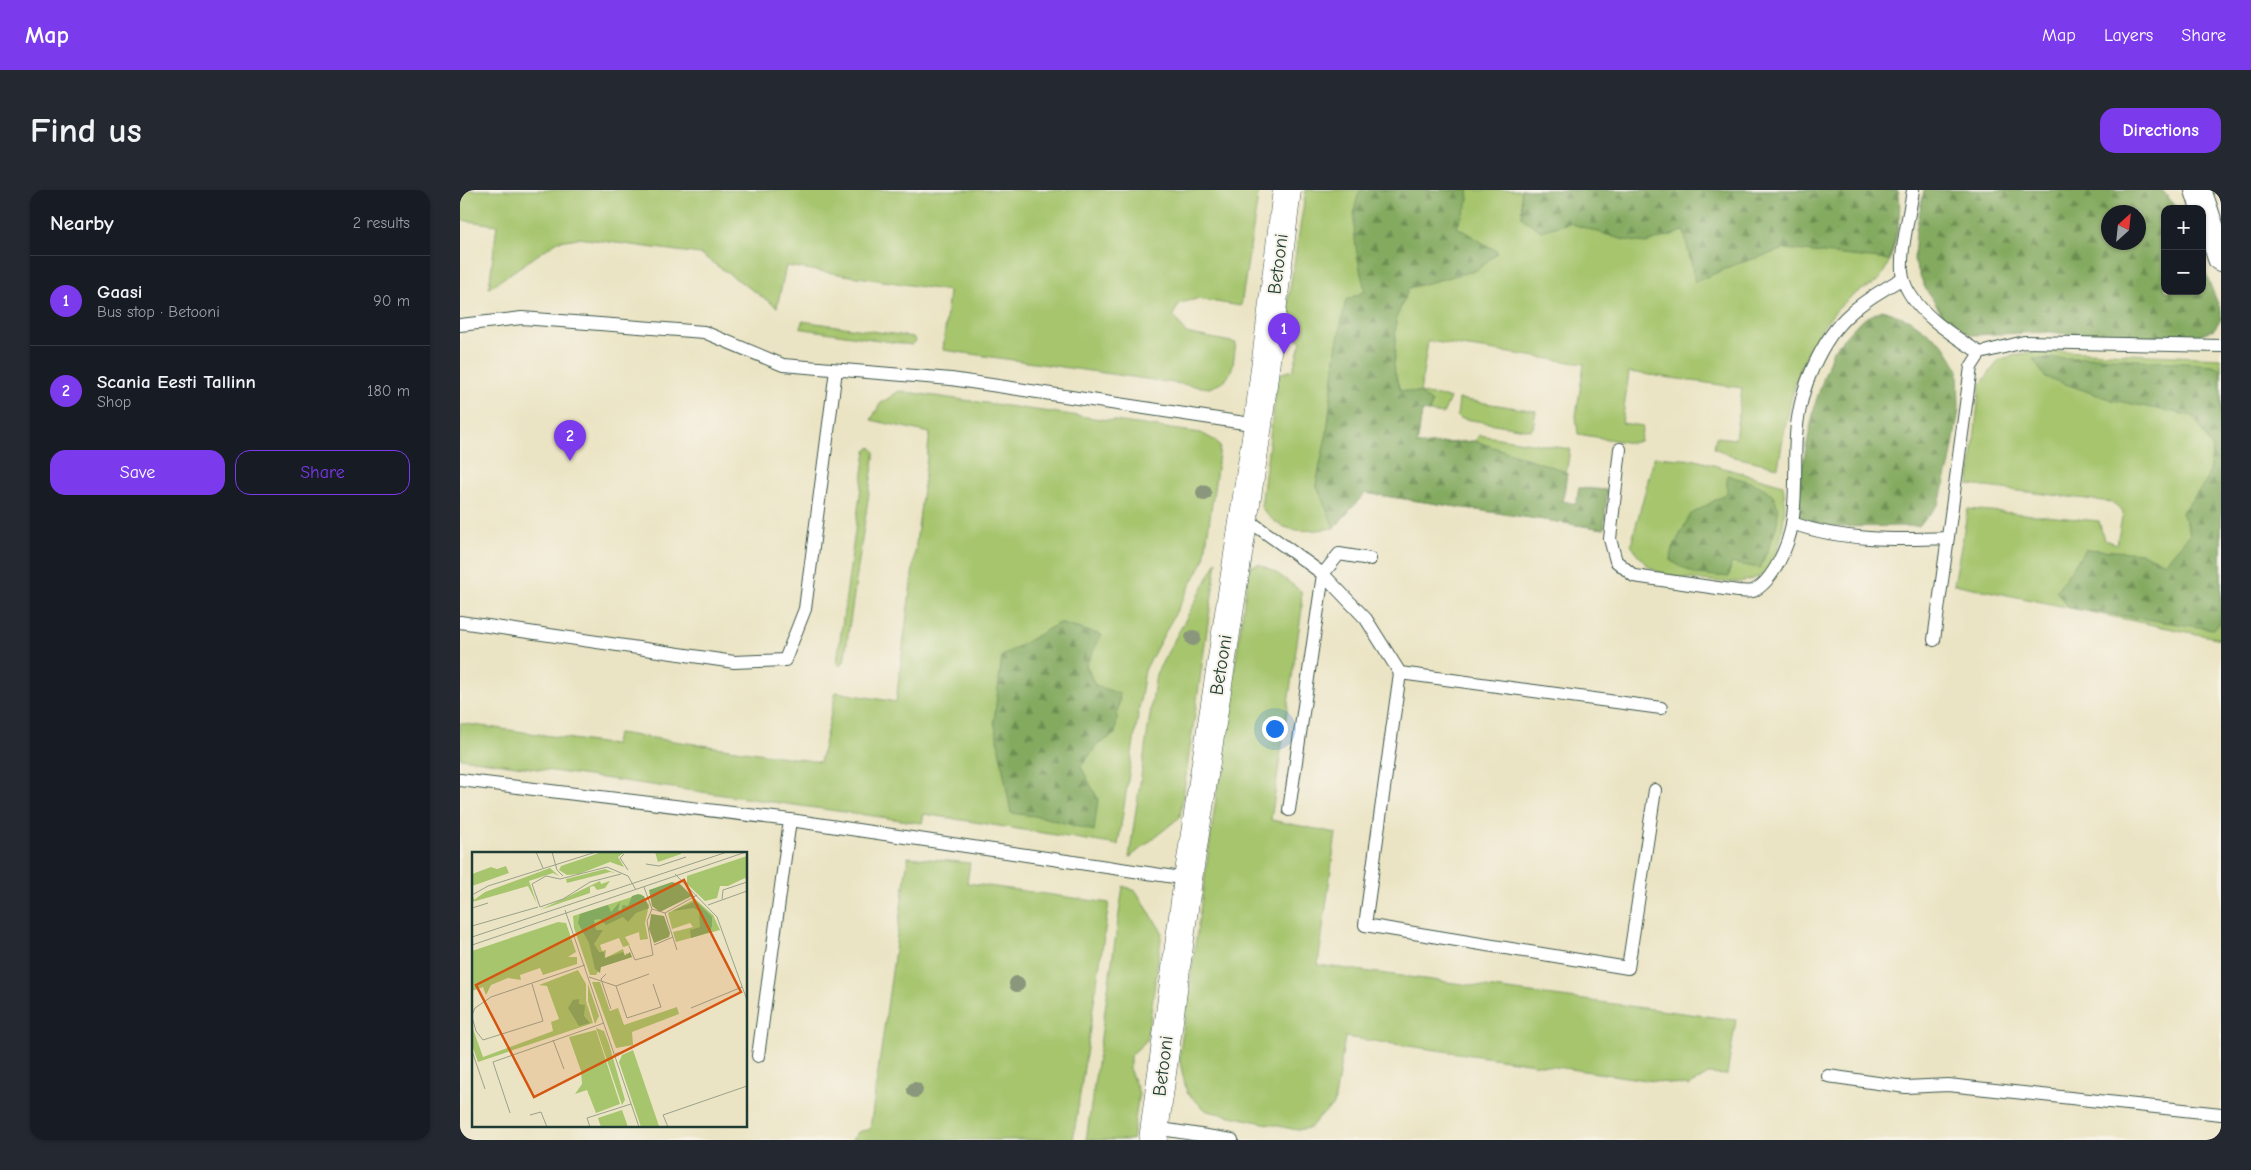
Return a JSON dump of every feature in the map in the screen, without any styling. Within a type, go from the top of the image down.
[{"type":"street","name":"Betooni","points":[[1154,1134],[1188,878],[1258,424],[1287,190]]},
{"type":"street","points":[[2198,190],[2221,258]]},
{"type":"lane","points":[[1913,190],[1902,261],[1903,278],[1908,292],[1930,317],[1956,338],[1980,353]]},
{"type":"lane","points":[[1620,449],[1610,539],[1616,561],[1634,576],[1738,592],[1753,591],[1769,578],[1782,556],[1792,523],[1796,434],[1808,379],[1825,343],[1846,315],[1864,300],[1903,278]]},
{"type":"lane","points":[[460,325],[522,318],[704,332],[783,365],[950,379],[1258,424]]},
{"type":"lane","points":[[1934,640],[1971,367],[1980,353],[2024,342],[2221,346]]},
{"type":"lane","points":[[460,622],[734,662],[785,660],[805,609],[836,370]]},
{"type":"lane","points":[[1244,517],[1323,574],[1366,619],[1400,673],[1366,925],[1628,968],[1654,790]]},
{"type":"lane","points":[[1792,523],[1819,533],[1908,539],[1948,538]]},
{"type":"lane","points":[[1289,810],[1323,574],[1339,554],[1370,559]]},
{"type":"lane","points":[[1400,673],[1662,708]]},
{"type":"lane","points":[[460,780],[790,820],[1188,878]]},
{"type":"lane","points":[[758,1056],[790,820]]},
{"type":"lane","points":[[1828,1076],[1906,1087],[1948,1085],[2221,1114]]},
{"type":"lane","points":[[1154,1134],[1232,1140]]},
{"type":"green space","points":[[460,190],[1259,190],[1241,306],[1197,299],[1180,303],[1173,315],[1186,333],[1236,343],[1233,366],[1228,377],[1209,388],[943,350],[949,291],[786,266],[777,307],[700,254],[579,238],[558,241],[489,288],[497,225],[460,220]]},
{"type":"green space","points":[[1306,190],[1898,190],[1899,212],[1896,239],[1882,276],[1871,286],[1851,297],[1831,316],[1804,359],[1790,405],[1778,467],[1735,457],[1714,448],[1716,437],[1735,439],[1742,388],[1629,372],[1622,423],[1643,426],[1640,441],[1631,443],[1578,434],[1576,416],[1584,364],[1428,341],[1420,393],[1450,398],[1443,414],[1422,411],[1417,445],[1475,441],[1479,435],[1570,449],[1562,501],[1576,504],[1579,488],[1607,490],[1604,529],[1365,493],[1334,528],[1293,530],[1276,523],[1261,507],[1278,374],[1293,370],[1301,341],[1284,325]]},
{"type":"green space","points":[[1361,190],[1468,190],[1469,200],[1457,227],[1498,252],[1477,270],[1409,288],[1396,319],[1394,369],[1400,390],[1420,393],[1432,403],[1429,412],[1422,411],[1417,445],[1475,441],[1559,469],[1567,473],[1563,501],[1576,504],[1579,488],[1607,490],[1604,529],[1365,493],[1334,528],[1316,484],[1327,432],[1336,349],[1346,300],[1365,291],[1357,254],[1354,226],[1354,212]]},
{"type":"green space","points":[[1521,190],[1898,190],[1900,207],[1896,234],[1889,260],[1785,249],[1734,265],[1695,282],[1684,231],[1646,243],[1624,240],[1569,223],[1541,231],[1522,218]]},
{"type":"green space","points":[[1924,190],[2162,190],[2175,205],[2161,205],[2161,295],[2206,295],[2206,275],[2221,311],[2221,319],[2214,329],[2193,338],[2139,341],[2050,332],[1971,335],[1948,323],[1925,288],[1914,260],[1916,230]]},
{"type":"green space","points":[[1882,310],[1911,320],[1944,345],[1958,368],[1959,409],[1950,463],[1939,504],[1919,526],[1816,527],[1798,514],[1801,473],[1815,404],[1833,350],[1860,321]]},
{"type":"green space","points":[[802,321],[913,337],[916,341],[912,345],[804,329],[801,328]]},
{"type":"green space","points":[[2038,350],[2221,358],[2221,639],[1954,584],[1968,509],[2099,521],[2104,540],[2117,544],[2123,512],[2111,502],[1969,485],[1980,385],[2000,359]]},
{"type":"green space","points":[[2099,357],[2213,365],[2221,369],[2221,622],[2213,629],[2069,608],[2056,591],[2086,549],[2142,553],[2165,563],[2190,534],[2182,512],[2207,481],[2213,449],[2193,416],[2112,400],[2045,377],[2033,359]]},
{"type":"green space","points":[[899,391],[1201,433],[1216,441],[1220,447],[1204,560],[1145,670],[1118,845],[924,814],[922,823],[460,758],[460,723],[614,745],[618,733],[820,762],[836,692],[896,702],[930,433],[871,420],[880,404]]},
{"type":"green space","points":[[1459,399],[1536,411],[1533,428],[1530,430],[1459,418],[1457,416]]},
{"type":"green space","points":[[871,447],[875,452],[844,662],[840,666],[837,662],[866,451]]},
{"type":"green space","points":[[1654,457],[1696,460],[1783,485],[1785,506],[1779,546],[1769,568],[1762,575],[1740,582],[1696,580],[1673,576],[1654,570],[1636,553],[1631,545]]},
{"type":"green space","points":[[1727,475],[1761,487],[1773,497],[1777,506],[1778,516],[1776,527],[1760,568],[1731,563],[1729,577],[1695,574],[1671,561],[1672,550],[1690,515],[1727,493]]},
{"type":"green space","points":[[1217,561],[1180,817],[1129,858],[1156,674]]},
{"type":"green space","points":[[1259,564],[1275,572],[1301,591],[1302,609],[1271,820],[1336,833],[1318,965],[1736,1020],[1727,1075],[1708,1074],[1689,1086],[1345,1037],[1334,1105],[1319,1117],[1310,1128],[1297,1130],[1207,1111],[1187,1093],[1179,1058],[1249,567]]},
{"type":"green space","points":[[1059,623],[1102,635],[1086,665],[1095,685],[1120,694],[1115,734],[1097,745],[1081,767],[1098,799],[1094,831],[1042,817],[1011,813],[994,721],[1002,656]]},
{"type":"green space","points":[[908,857],[970,863],[967,883],[1109,903],[1073,1140],[852,1140],[858,1132],[870,1129]]},
{"type":"green space","points":[[1123,886],[1136,891],[1162,932],[1147,1040],[1130,1056],[1130,1071],[1139,1093],[1132,1140],[1086,1140]]},
{"type":"place","name":"Gaasi","points":[[1284,354]]},
{"type":"place","name":"Scania Eesti Tallinn","points":[[570,461]]}]
